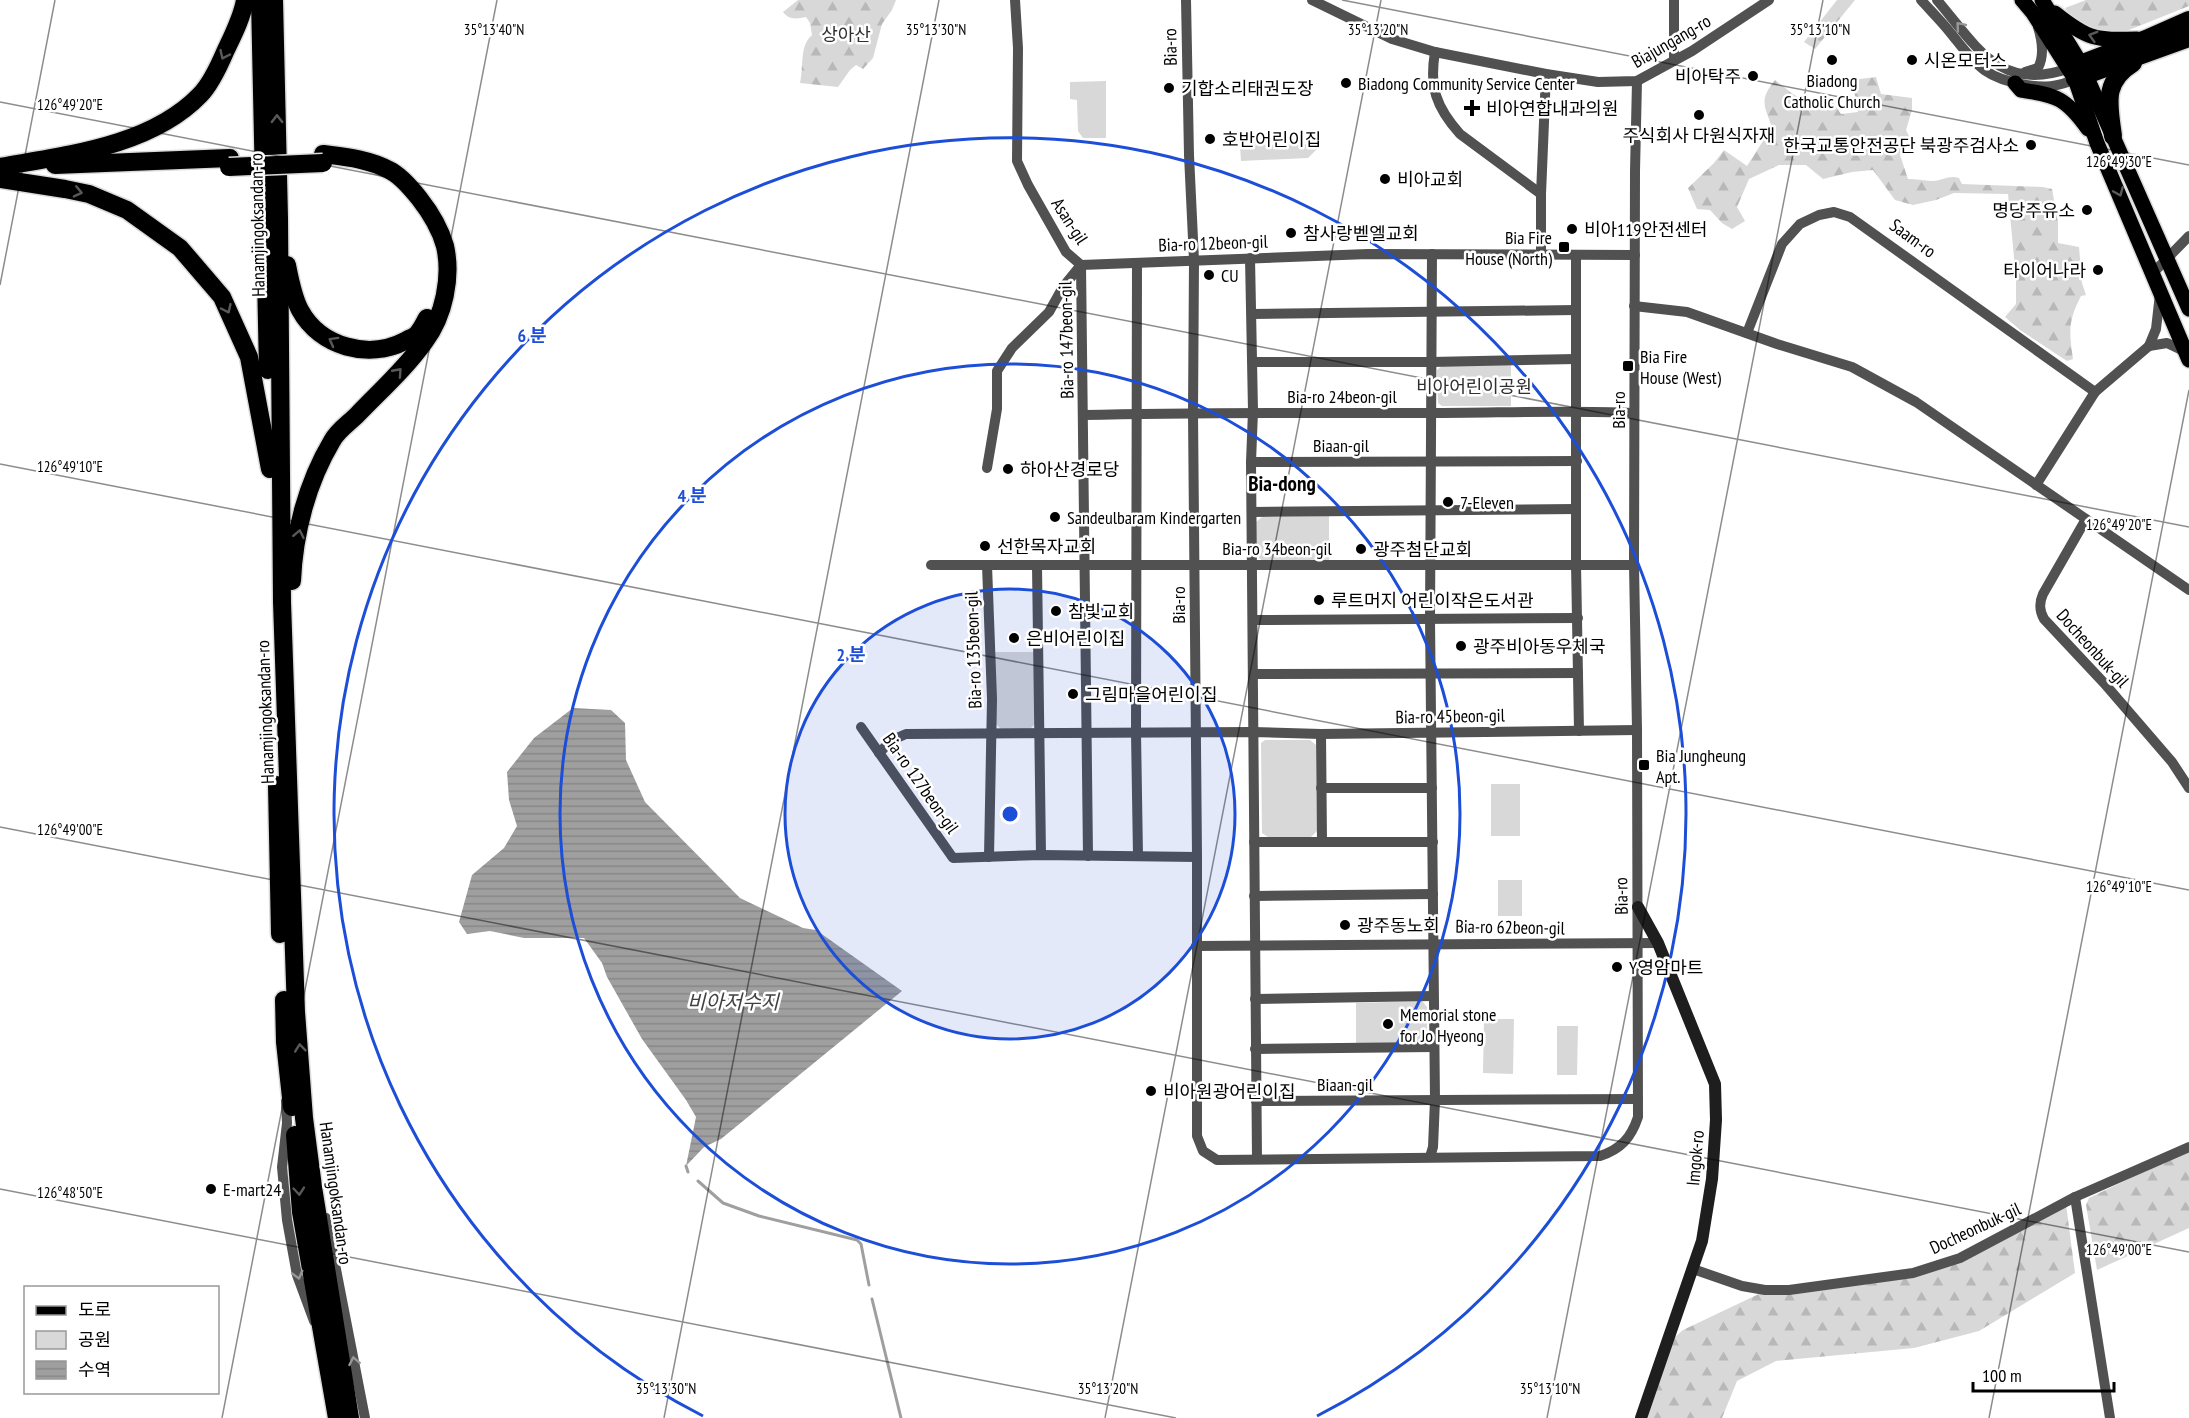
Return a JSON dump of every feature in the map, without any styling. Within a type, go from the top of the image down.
[{"type":"highway","points":[[0,167],[122,141],[175,117],[202,94],[218,68],[235,29],[244,0]]},
{"type":"highway","name":"Hanamjingoksandan-ro","points":[[260,0],[279,911],[285,1042],[301,1212],[337,1418]]},
{"type":"highway","name":"Hanamjingoksandan-ro","points":[[274,0],[279,218],[282,602],[296,1012],[304,1118],[313,1187],[350,1418]]},
{"type":"highway","points":[[2105,139],[2111,88],[2124,69],[2149,46],[2189,20]]},
{"type":"highway","points":[[2078,72],[2149,46],[2189,38]]},
{"type":"highway","points":[[0,167],[323,158],[360,159],[391,170],[413,189],[433,217],[445,246],[447,279],[441,316],[426,341],[333,439],[314,476],[304,505],[293,564],[290,629],[292,662],[286,696]]},
{"type":"highway","points":[[279,218],[291,285],[300,311],[317,332],[340,345],[367,351],[393,347],[417,334],[430,313],[439,281],[436,249],[425,220],[405,195],[379,177],[323,158]]},
{"type":"highway","points":[[0,179],[230,162]]},
{"type":"highway","points":[[0,179],[89,195],[127,210],[180,248],[222,297],[249,357],[270,469]]},
{"type":"main road","points":[[2022,0],[2041,7],[2078,32],[2092,38],[2149,46]]},
{"type":"main road","points":[[2041,7],[2078,72],[2105,139],[2160,294],[2187,356]]},
{"type":"main road","points":[[2016,79],[2020,90],[2049,94],[2063,102],[2105,139],[2168,258],[2189,309]]},
{"type":"main road","name":"Imgok-ro","points":[[1638,906],[1658,943],[1715,1084],[1716,1120],[1712,1179],[1702,1241],[1641,1418]]},
{"type":"street","name":"Asan-gil","points":[[987,468],[997,409],[998,371],[1012,348],[1049,312],[1063,287],[1081,265],[1066,252],[1017,161],[1016,0]]},
{"type":"street","name":"Bia-ro","points":[[1186,0],[1194,260],[1197,1136],[1203,1151],[1217,1160],[1600,1156],[1625,1143],[1634,1131],[1638,1117],[1637,730],[1634,565],[1637,81]]},
{"type":"street","name":"Biajungang-ro","points":[[1312,0],[1392,39],[1435,52],[1598,82],[1637,81],[1692,51],[1769,0]]},
{"type":"street","points":[[1674,0],[1674,60]]},
{"type":"street","points":[[1921,0],[1971,59],[1988,74],[2016,79],[2041,88],[2061,86],[2078,72]]},
{"type":"street","points":[[1938,0],[1984,54],[2016,79]]},
{"type":"street","points":[[2016,79],[2038,68],[2041,62],[2041,7]]},
{"type":"street","points":[[1435,52],[1432,85],[1439,106],[1452,125],[1460,134],[1541,194]]},
{"type":"street","points":[[1541,255],[1546,74]]},
{"type":"street","name":"Saam-ro","points":[[1747,333],[1782,244],[1800,224],[1819,215],[1834,212],[1850,217],[2096,392]]},
{"type":"street","points":[[2153,273],[2189,236]]},
{"type":"street","name":"Bia-ro 12beon-gil","points":[[1081,265],[1432,254],[1635,255]]},
{"type":"street","points":[[1430,1157],[1433,1147],[1435,1100],[1430,619],[1432,254]]},
{"type":"street","points":[[1576,256],[1575,411],[1579,730]]},
{"type":"street","points":[[1250,258],[1253,411]]},
{"type":"street","points":[[1137,263],[1138,856]]},
{"type":"street","name":"Bia-ro 147beon-gil","points":[[1081,265],[1086,565]]},
{"type":"street","points":[[2036,485],[2096,392],[2149,346],[2156,329],[2160,294]]},
{"type":"street","points":[[1634,306],[1687,312],[1852,367],[1884,383],[1916,402],[2189,590]]},
{"type":"street","points":[[1252,314],[1576,310]]},
{"type":"street","points":[[2149,346],[2167,343],[2187,356]]},
{"type":"street","points":[[1253,362],[1576,359]]},
{"type":"street","name":"Bia-ro 24beon-gil","points":[[1193,413],[1253,411],[1634,413]]},
{"type":"street","name":"Bia-ro 34beon-gil","points":[[1252,512],[1253,411]]},
{"type":"street","name":"Bia-ro 147beon-gil","points":[[1084,416],[1193,413]]},
{"type":"street","name":"Biaan-gil","points":[[1251,462],[1577,461]]},
{"type":"street","points":[[1257,1160],[1252,512],[1576,510]]},
{"type":"street","name":"Docheonbuk-gil","points":[[2086,519],[2040,600],[2041,613],[2172,762],[2189,788]]},
{"type":"street","points":[[932,565],[1195,565]]},
{"type":"street","name":"Bia-ro 135beon-gil","points":[[987,565],[992,699],[991,734]]},
{"type":"street","points":[[1086,565],[1088,856]]},
{"type":"street","name":"Bia-ro 34beon-gil","points":[[1195,565],[1634,565]]},
{"type":"street","points":[[1037,566],[1041,855]]},
{"type":"street","points":[[1253,620],[1578,618]]},
{"type":"street","points":[[1253,674],[1578,673]]},
{"type":"street","name":"Bia-ro 127beon-gil","points":[[861,727],[953,858],[1041,855],[1197,857]]},
{"type":"street","name":"Bia-ro 45beon-gil","points":[[1195,733],[1321,734],[1637,730]]},
{"type":"street","name":"Bia-ro 135beon-gil","points":[[879,753],[892,740],[906,734],[1195,733]]},
{"type":"street","name":"Bia-ro 127beon-gil","points":[[989,857],[991,734]]},
{"type":"street","points":[[1321,734],[1322,842]]},
{"type":"street","points":[[1321,788],[1432,788]]},
{"type":"street","points":[[1254,842],[1433,842]]},
{"type":"street","points":[[1254,896],[1433,894]]},
{"type":"street","name":"Bia-ro 62beon-gil","points":[[1196,946],[1658,943]]},
{"type":"street","points":[[1255,999],[1433,996]]},
{"type":"street","name":"Biaan-gil","points":[[1255,1049],[1434,1047]]},
{"type":"street","points":[[288,1072],[285,1082],[287,1123],[282,1167],[287,1220],[297,1275],[314,1322],[331,1418]]},
{"type":"street","points":[[1435,1100],[1638,1099]]},
{"type":"street","name":"Biaan-gil","points":[[1256,1101],[1435,1100]]},
{"type":"street","name":"Docheonbuk-gil","points":[[1693,1269],[1742,1286],[1765,1290],[1789,1290],[1913,1273],[1960,1258],[2075,1197],[2189,1147]]},
{"type":"street","points":[[313,1187],[322,1204],[332,1243],[365,1418]]},
{"type":"street","points":[[2075,1197],[2110,1418]]},
{"type":"green space","name":"상아산","points":[[798,0],[896,0],[882,24],[873,58],[863,69],[856,65],[838,87],[800,83],[805,45],[812,35],[810,23],[806,17],[793,18],[783,12]]},
{"type":"green space","points":[[1837,0],[1855,0],[1815,49],[1804,42]]},
{"type":"green space","points":[[2086,0],[2189,0],[2189,6],[2114,36],[2078,27],[2065,8]]},
{"type":"green space","points":[[1876,77],[1881,94],[1912,98],[1912,110],[1906,130],[1911,140],[1900,155],[1908,179],[1934,181],[1955,177],[1959,178],[1962,184],[2052,189],[2058,222],[2058,243],[2079,247],[2082,283],[2086,295],[2081,296],[2072,320],[2070,333],[2073,359],[2067,361],[2020,330],[2005,317],[2016,304],[2016,278],[2008,194],[1954,193],[1913,205],[1895,200],[1873,170],[1823,179],[1806,165],[1779,165],[1749,179],[1737,207],[1745,221],[1732,229],[1722,223],[1710,210],[1697,209],[1688,188],[1724,150],[1747,166],[1772,127],[1764,103],[1775,80],[1801,99],[1815,103],[1832,101],[1841,114],[1858,112],[1852,80]]},
{"type":"green space","points":[[1106,81],[1106,138],[1083,138],[1078,131],[1077,100],[1070,99],[1070,82]]},
{"type":"green space","points":[[1322,144],[1308,158],[1241,161],[1240,145]]},
{"type":"green space","name":"비아어린이공원","points":[[1443,365],[1511,365],[1511,406],[1442,406],[1438,403],[1437,370]]},
{"type":"green space","points":[[1329,516],[1329,560],[1262,561],[1256,554],[1256,522],[1262,517]]},
{"type":"green space","points":[[994,652],[1035,652],[1036,723],[1030,729],[1001,729],[995,723]]},
{"type":"green space","points":[[1265,740],[1310,740],[1316,745],[1317,831],[1311,837],[1268,837],[1262,833],[1261,743]]},
{"type":"green space","points":[[1491,784],[1520,784],[1520,836],[1491,836]]},
{"type":"green space","points":[[1498,880],[1522,880],[1522,916],[1498,916]]},
{"type":"green space","points":[[1422,1001],[1427,1007],[1427,1038],[1422,1043],[1356,1045],[1356,1003]]},
{"type":"green space","points":[[1484,1019],[1514,1019],[1513,1074],[1483,1073]]},
{"type":"green space","points":[[1557,1026],[1578,1026],[1577,1075],[1557,1075]]},
{"type":"green space","points":[[2189,1150],[2189,1228],[2097,1270],[2086,1205],[2089,1198]]},
{"type":"green space","points":[[2066,1204],[2075,1273],[1979,1331],[1914,1348],[1776,1361],[1737,1381],[1722,1418],[1647,1418],[1675,1337],[1683,1330],[1763,1292],[1922,1271]]},
{"type":"water","name":"비아저수지","points":[[573,708],[611,710],[625,723],[626,760],[645,802],[740,898],[803,928],[816,930],[902,991],[721,1139],[704,1147],[686,1166],[696,1117],[642,1039],[607,977],[602,963],[584,938],[524,938],[490,931],[467,934],[459,922],[472,875],[504,848],[517,826],[509,800],[507,772],[534,738]]},
{"type":"waterway","points":[[686,1166],[688,1172]]},
{"type":"waterway","points":[[698,1181],[723,1203],[759,1216],[857,1240],[861,1244],[869,1285]]},
{"type":"waterway","points":[[872,1299],[901,1418]]},
{"type":"place","name":"Biadong Catholic Church","points":[[1832,60]]},
{"type":"place","name":"시온모터스","points":[[1912,60]]},
{"type":"place","name":"비아탁주","points":[[1753,76]]},
{"type":"place","name":"Biadong Community Service Center","points":[[1346,83]]},
{"type":"place","name":"기합소리태권도장","points":[[1169,88]]},
{"type":"place","name":"비아연합내과의원","points":[[1472,108]]},
{"type":"place","name":"주식회사 다원식자재","points":[[1699,115]]},
{"type":"place","name":"호반어린이집","points":[[1210,139]]},
{"type":"place","name":"한국교통안전공단 북광주검사소","points":[[2031,145]]},
{"type":"place","name":"비아교회","points":[[1385,179]]},
{"type":"place","name":"명당주유소","points":[[2087,210]]},
{"type":"place","name":"비아119안전센터","points":[[1572,229]]},
{"type":"place","name":"참사랑벧엘교회","points":[[1291,233]]},
{"type":"place","name":"Bia Fire House (North)","points":[[1564,247]]},
{"type":"place","name":"타이어나라","points":[[2098,270]]},
{"type":"place","name":"CU","points":[[1209,275]]},
{"type":"place","name":"Bia Fire House (West)","points":[[1628,366]]},
{"type":"place","name":"하아산경로당","points":[[1008,469]]},
{"type":"place","name":"7-Eleven","points":[[1448,502]]},
{"type":"place","name":"Sandeulbaram Kindergarten","points":[[1055,517]]},
{"type":"place","name":"선한목자교회","points":[[985,546]]},
{"type":"place","name":"광주첨단교회","points":[[1361,549]]},
{"type":"place","name":"루트머지 어린이작은도서관","points":[[1319,600]]},
{"type":"place","name":"참빛교회","points":[[1056,611]]},
{"type":"place","name":"은비어린이집","points":[[1014,638]]},
{"type":"place","name":"광주비아동우체국","points":[[1461,646]]},
{"type":"place","name":"그림마을어린이집","points":[[1073,694]]},
{"type":"place","name":"Bia Jungheung Apt.","points":[[1644,765]]},
{"type":"place","name":"광주동노회","points":[[1345,925]]},
{"type":"place","name":"Y영암마트","points":[[1617,967]]},
{"type":"place","name":"Memorial stone for Jo Hyeong","points":[[1388,1024]]},
{"type":"place","name":"비아원광어린이집","points":[[1151,1091]]},
{"type":"place","name":"E-mart24","points":[[211,1189]]},
{"type":"district","name":"Bia-dong","points":[[1282,483]]}]
